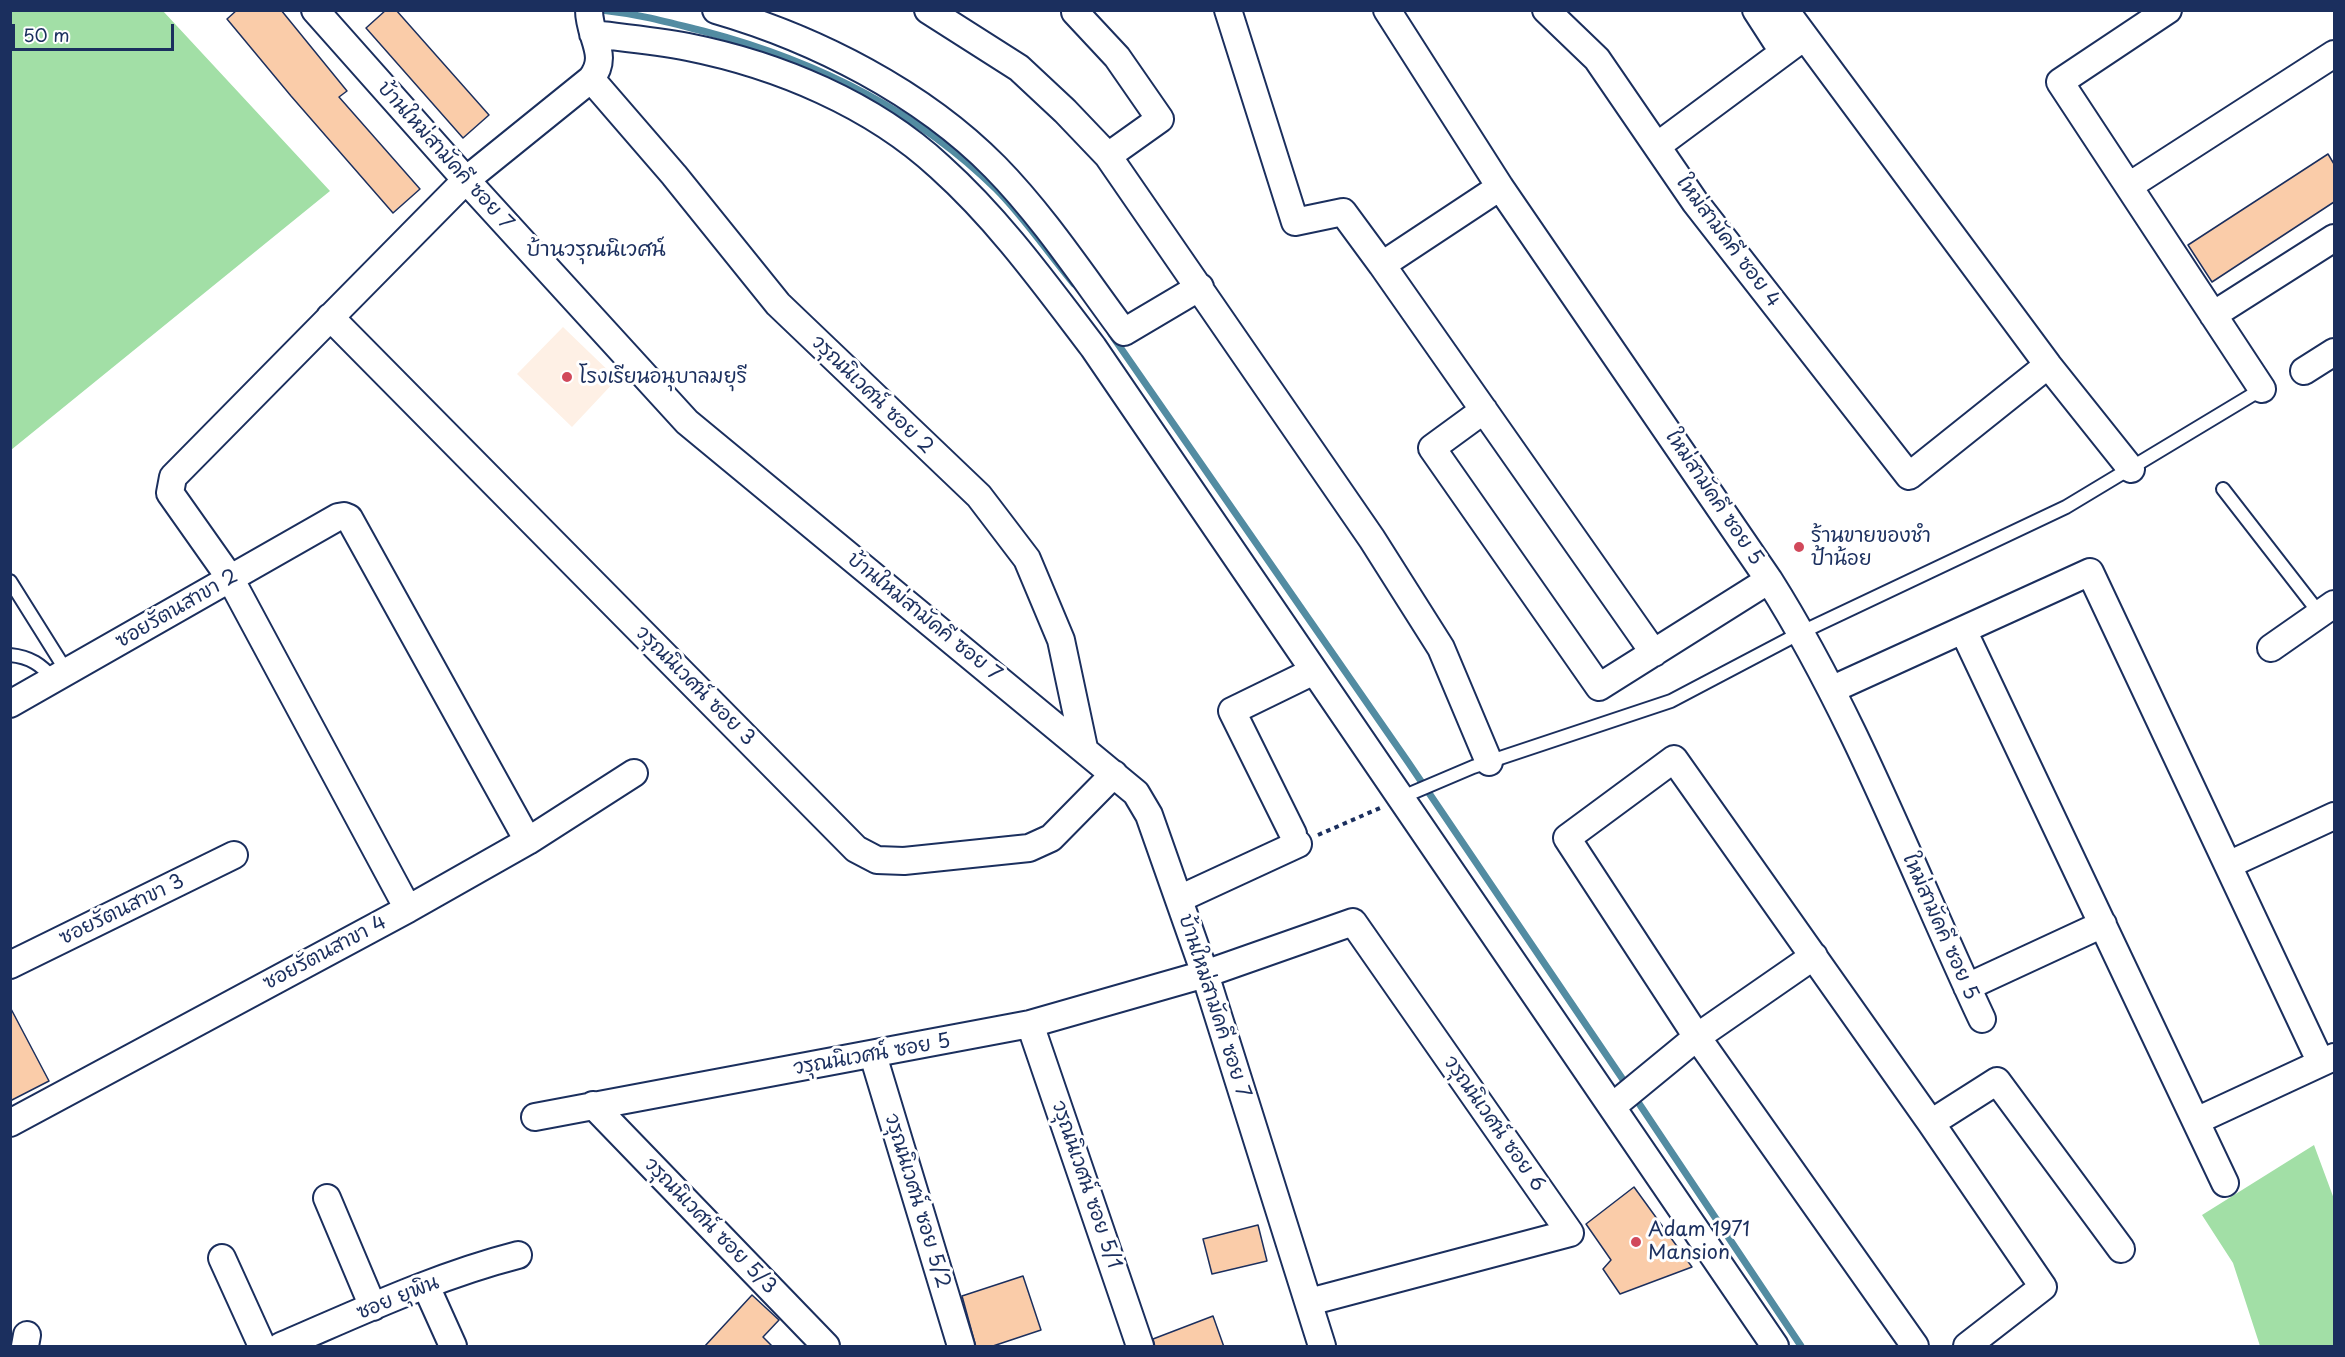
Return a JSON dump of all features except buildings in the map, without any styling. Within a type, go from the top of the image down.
[{"type":"street","name":"บ้านใหม่สามัคคี ซอย 7","points":[[315,10],[466,180],[687,422],[1136,793],[1149,815],[1205,974],[1322,1347]]},
{"type":"street","points":[[716,10],[782,32],[844,61],[898,92],[970,144],[997,169],[1031,207],[1124,332],[1200,287]]},
{"type":"street","points":[[928,10],[1019,68],[1108,156],[1372,539],[1441,648],[1489,762]]},
{"type":"street","points":[[1228,10],[1295,222],[1343,212],[1654,653]]},
{"type":"street","name":"ใหม่สามัคคี ซอย 5","points":[[1387,10],[1500,187],[1769,580],[1802,632],[1833,688],[1982,1020]]},
{"type":"street","name":"ใหม่สามัคคี ซอย 4","points":[[1546,10],[1597,59],[1695,202],[1909,476],[2048,365]]},
{"type":"street","points":[[1756,10],[1776,41]]},
{"type":"street","points":[[1785,10],[2048,365],[2131,469]]},
{"type":"street","points":[[2168,10],[2060,82],[2262,389]]},
{"type":"street","points":[[1075,12],[1117,57],[1160,119],[1108,156]]},
{"type":"street","points":[[408,909],[230,578],[170,493],[173,477],[466,180],[591,80],[599,69],[600,61],[590,21],[772,71],[817,89],[865,113],[902,136],[938,165],[982,208],[1026,258],[1093,347],[1314,671],[1406,796],[1775,1347]]},
{"type":"street","points":[[1657,146],[1804,36]]},
{"type":"street","points":[[2128,186],[2334,54]]},
{"type":"street","name":"วรุณนิเวศน์ ซอย 2","points":[[591,80],[674,175],[778,304],[979,496],[1027,559],[1061,640],[1084,748]]},
{"type":"street","points":[[1382,265],[1500,187]]},
{"type":"street","points":[[2213,315],[2334,238]]},
{"type":"street","name":"วรุณนิเวศน์ ซอย 3","points":[[330,317],[856,849],[878,860],[904,861],[1029,848],[1051,838],[1114,774]]},
{"type":"street","points":[[2304,371],[2334,352]]},
{"type":"street","points":[[1484,410],[1432,448],[1599,687],[1769,580]]},
{"type":"street","name":"ซอยรัตนสาขา 2","points":[[10,704],[338,517],[344,516],[349,518],[528,841]]},
{"type":"street","points":[[1833,688],[2090,572],[2228,864],[2328,1060],[2196,1121]]},
{"type":"street","points":[[2271,648],[2327,609]]},
{"type":"street","points":[[1963,630],[2225,1183]]},
{"type":"street","points":[[1179,899],[1295,839],[1232,711],[1314,671]]},
{"type":"street","points":[[1915,1347],[1697,1037],[1567,838],[1674,759],[1931,1123],[2043,1287],[1967,1347]]},
{"type":"street","name":"ซอยรัตนสาขา 4","points":[[10,1123],[408,909],[528,841],[634,773]]},
{"type":"street","points":[[2228,864],[2334,816]]},
{"type":"street","name":"ซอยรัตนสาขา 3","points":[[10,965],[234,855]]},
{"type":"street","name":"วรุณนิเวศน์ ซอย 6","points":[[1205,974],[1353,922],[1570,1233],[1309,1302]]},
{"type":"street","points":[[1966,987],[2103,924]]},
{"type":"street","points":[[1613,1106],[1697,1037],[1814,956]]},
{"type":"street","name":"วรุณนิเวศน์ ซอย 5","points":[[535,1117],[1030,1024],[1205,974]]},
{"type":"street","name":"วรุณนิเวศน์ ซอย 5/1","points":[[1030,1024],[1140,1347]]},
{"type":"street","name":"วรุณนิเวศน์ ซอย 5/2","points":[[873,1055],[961,1347]]},
{"type":"street","points":[[1931,1123],[1997,1081],[2121,1249]]},
{"type":"street","name":"วรุณนิเวศน์ ซอย 5/3","points":[[592,1105],[826,1347]]},
{"type":"street","points":[[327,1198],[373,1307]]},
{"type":"street","name":"ซอย ยุพิน","points":[[281,1347],[322,1338],[373,1307],[485,1264],[518,1255]]},
{"type":"street","points":[[222,1258],[262,1347]]},
{"type":"street","points":[[426,1286],[453,1347]]},
{"type":"lane","points":[[1406,796],[1489,762],[1671,701],[1802,632],[2066,507],[2262,389]]},
{"type":"lane","points":[[2223,489],[2327,609]]},
{"type":"lane","points":[[10,581],[61,676]]},
{"type":"lane","points":[[10,655],[25,656],[61,676]]},
{"type":"path","points":[[1295,839],[1406,796]]},
{"type":"shaded area","name":"โรงเรียนอนุบาลมยุรี","points":[[563,327],[617,379],[572,427],[517,374]]},
{"type":"green space","points":[[11,10],[163,11],[330,191],[11,450]]},
{"type":"green space","points":[[2314,1145],[2334,1199],[2334,1346],[2260,1346],[2233,1263],[2202,1215]]},
{"type":"waterway","points":[[601,10],[652,19],[744,43],[823,73],[897,111],[965,160],[996,189],[1074,284]]},
{"type":"waterway","points":[[1111,334],[1408,762],[1628,1087]]},
{"type":"waterway","points":[[1634,1096],[1801,1346]]},
{"type":"place","name":"โรงเรียนอนุบาลมยุรี","points":[[567,377]]},
{"type":"place","name":"ร้านขายของชำ ป้าน้อย","points":[[1799,547]]},
{"type":"place","name":"Adam 1971 Mansion","points":[[1636,1242]]},
{"type":"district","name":"บ้านวรุณนิเวศน์","points":[[596,250]]}]
